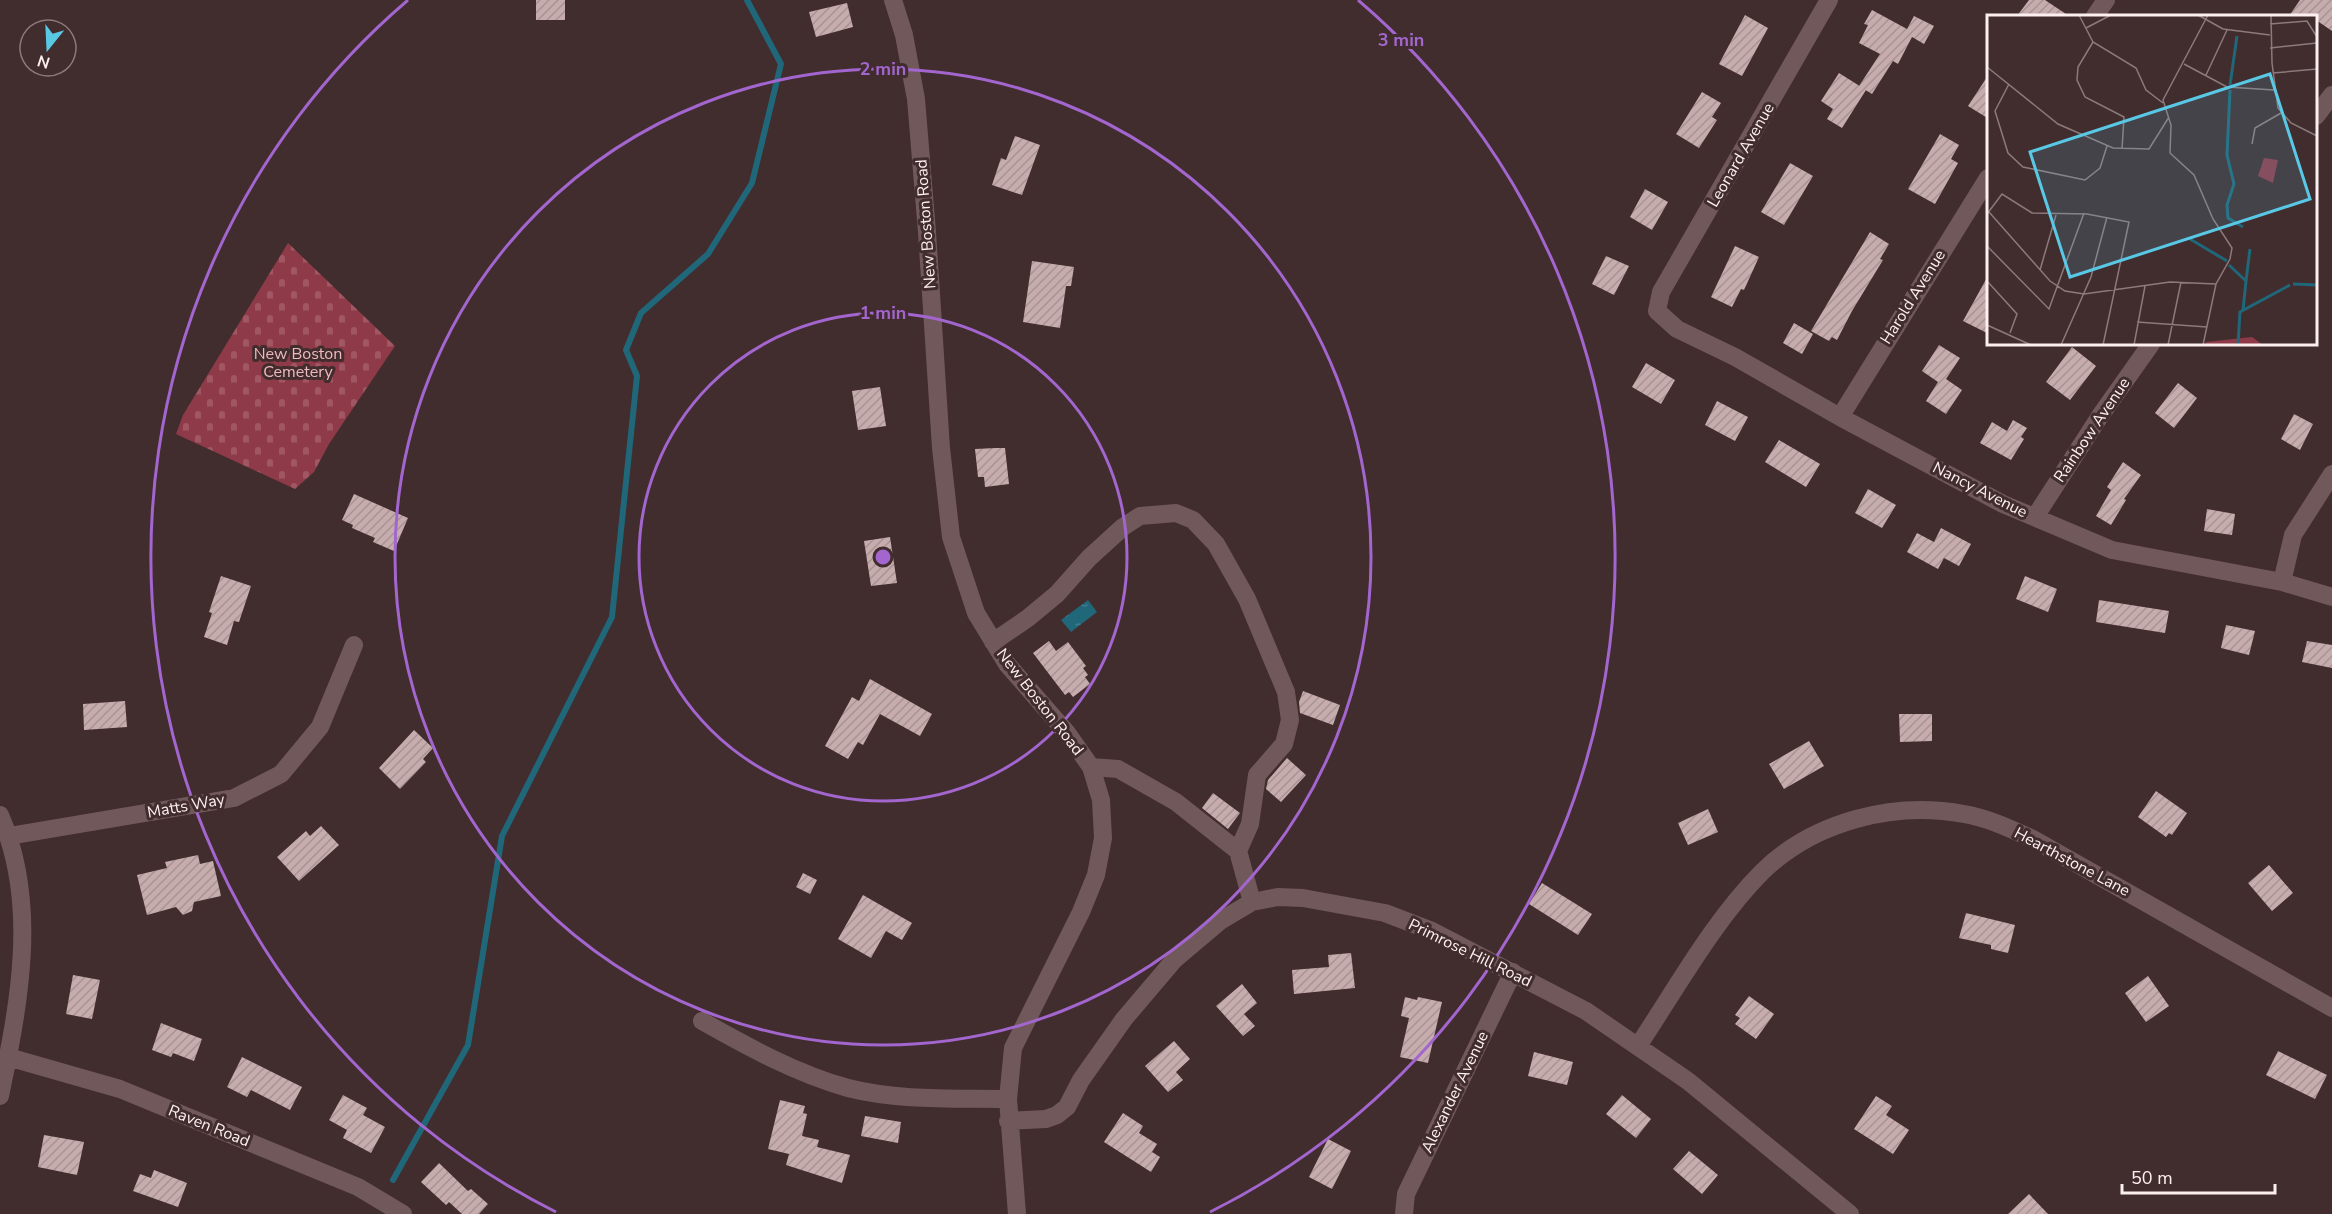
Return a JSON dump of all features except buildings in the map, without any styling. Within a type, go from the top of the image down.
[{"type":"street","name":"New Boston Road","points":[[893,0],[904,35],[916,99],[941,448],[951,537],[976,613],[1006,664],[1067,733],[1091,767],[1101,800],[1103,838],[1096,874],[1081,912],[1013,1048],[1008,1121],[1017,1214]]},
{"type":"street","name":"Leonard Avenue","points":[[1657,311],[1661,292],[1829,0]]},
{"type":"street","points":[[2096,15],[2106,0]]},
{"type":"street","points":[[2317,115],[2332,94]]},
{"type":"street","name":"Harold Avenue","points":[[1840,417],[1987,181]]},
{"type":"street","name":"Nancy Avenue","points":[[1657,311],[1677,329],[1735,357],[1840,417],[2003,504],[2112,550],[2282,582],[2332,597]]},
{"type":"street","name":"Rainbow Avenue","points":[[2035,517],[2100,416],[2150,345]]},
{"type":"street","points":[[2282,582],[2293,535],[2332,474]]},
{"type":"street","points":[[993,642],[1057,594],[1089,558],[1123,527],[1140,516],[1176,513],[1193,520],[1216,544],[1246,599],[1286,692],[1290,720],[1284,744],[1257,775],[1250,824],[1238,851]]},
{"type":"street","name":"Matts Way","points":[[9,836],[234,798],[281,774],[320,727],[354,645]]},
{"type":"street","points":[[1091,767],[1118,769],[1176,802],[1238,851],[1252,902]]},
{"type":"street","name":"Hearthstone Lane","points":[[1638,1046],[1718,926],[1739,897],[1763,871],[1792,848],[1824,830],[1858,818],[1893,811],[1929,810],[1956,813],[2000,824],[2032,839],[2332,1008]]},
{"type":"street","points":[[0,815],[9,836],[21,889],[22,965],[0,1096]]},
{"type":"street","name":"Primrose Hill Road","points":[[1008,1121],[1046,1119],[1067,1107],[1101,1051],[1124,1019],[1175,959],[1220,921],[1252,902],[1278,897],[1303,898],[1384,913],[1432,931],[1586,1011],[1736,1118],[1850,1214]]},
{"type":"street","name":"Alexander Avenue","points":[[1404,1214],[1406,1194],[1513,972]]},
{"type":"street","points":[[702,1021],[735,1040],[793,1067],[848,1088],[903,1097],[1008,1099]]},
{"type":"street","name":"Raven Road","points":[[8,1057],[120,1089],[358,1187],[403,1214]]},
{"type":"green space","name":"New Boston Cemetery","points":[[288,243],[395,346],[329,444],[314,472],[295,489],[176,434],[183,415]]},
{"type":"water","points":[[1088,600],[1097,612],[1071,632],[1061,620]]},
{"type":"waterway","points":[[393,1180],[468,1045],[502,836],[612,617],[637,376],[626,350],[641,313],[708,254],[752,183],[781,64],[747,0]]}]
